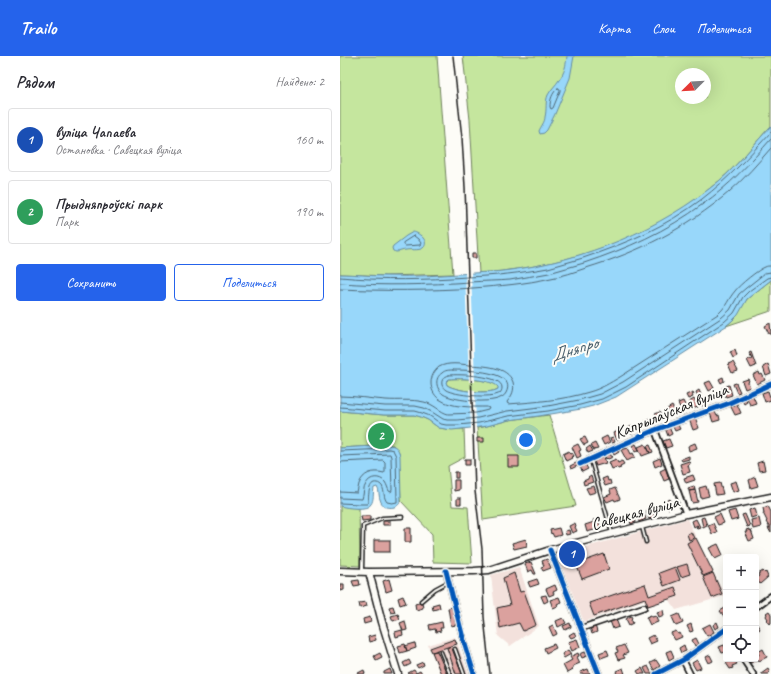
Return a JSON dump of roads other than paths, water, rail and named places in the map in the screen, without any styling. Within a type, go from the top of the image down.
[{"type":"main road","name":"Савецкая вуліца","points":[[340,571],[489,570],[550,550],[686,514],[771,497]]},
{"type":"main road","points":[[369,572],[397,674]]},
{"type":"street","name":"Капрылаўская вуліца","points":[[580,464],[655,430],[727,404],[771,384]]},
{"type":"street","points":[[655,430],[686,514]]},
{"type":"street","points":[[550,550],[599,674]]},
{"type":"street","points":[[446,571],[474,674]]},
{"type":"street","points":[[759,605],[771,596]]},
{"type":"street","points":[[582,628],[644,607]]},
{"type":"street","points":[[656,674],[683,660],[723,632]]},
{"type":"street","points":[[683,660],[690,674]]},
{"type":"street","points":[[745,662],[753,674]]},
{"type":"lane","points":[[591,459],[612,534]]},
{"type":"lane","points":[[362,571],[362,526],[382,518],[402,517]]},
{"type":"lane","points":[[642,526],[646,542]]},
{"type":"lane","points":[[421,601],[435,589],[449,582]]},
{"type":"lane","points":[[455,649],[464,674]]},
{"type":"lane","points":[[441,652],[450,674]]},
{"type":"water","points":[[567,56],[574,56],[570,78],[547,130],[540,134],[539,131],[545,119],[548,95],[563,74]]},
{"type":"water","name":"Дняпро","points":[[771,126],[771,280],[747,299],[738,315],[726,326],[616,397],[581,409],[509,420],[487,426],[452,430],[439,428],[428,420],[414,415],[384,415],[340,411],[340,274],[407,276],[501,271],[566,259],[594,250],[647,228],[696,198],[726,175]],"holes":[[[449,379],[468,379],[489,382],[495,384],[498,389],[488,392],[472,392],[447,385],[446,382]]]},
{"type":"water","points":[[413,232],[418,234],[425,241],[425,246],[423,248],[397,252],[393,251],[393,246]]},
{"type":"water","points":[[390,445],[397,449],[400,456],[401,501],[399,504],[391,508],[383,505],[380,500],[377,487],[374,488],[373,501],[366,508],[347,508],[340,506],[340,448]]},
{"type":"railway","points":[[453,56],[462,138],[465,187],[475,491],[482,549],[484,617],[490,674]]},
{"type":"place","name":"Прыдняпроўскі парк","points":[[381,436]]},
{"type":"place","name":"вуліца Чапаева","points":[[572,554]]}]
